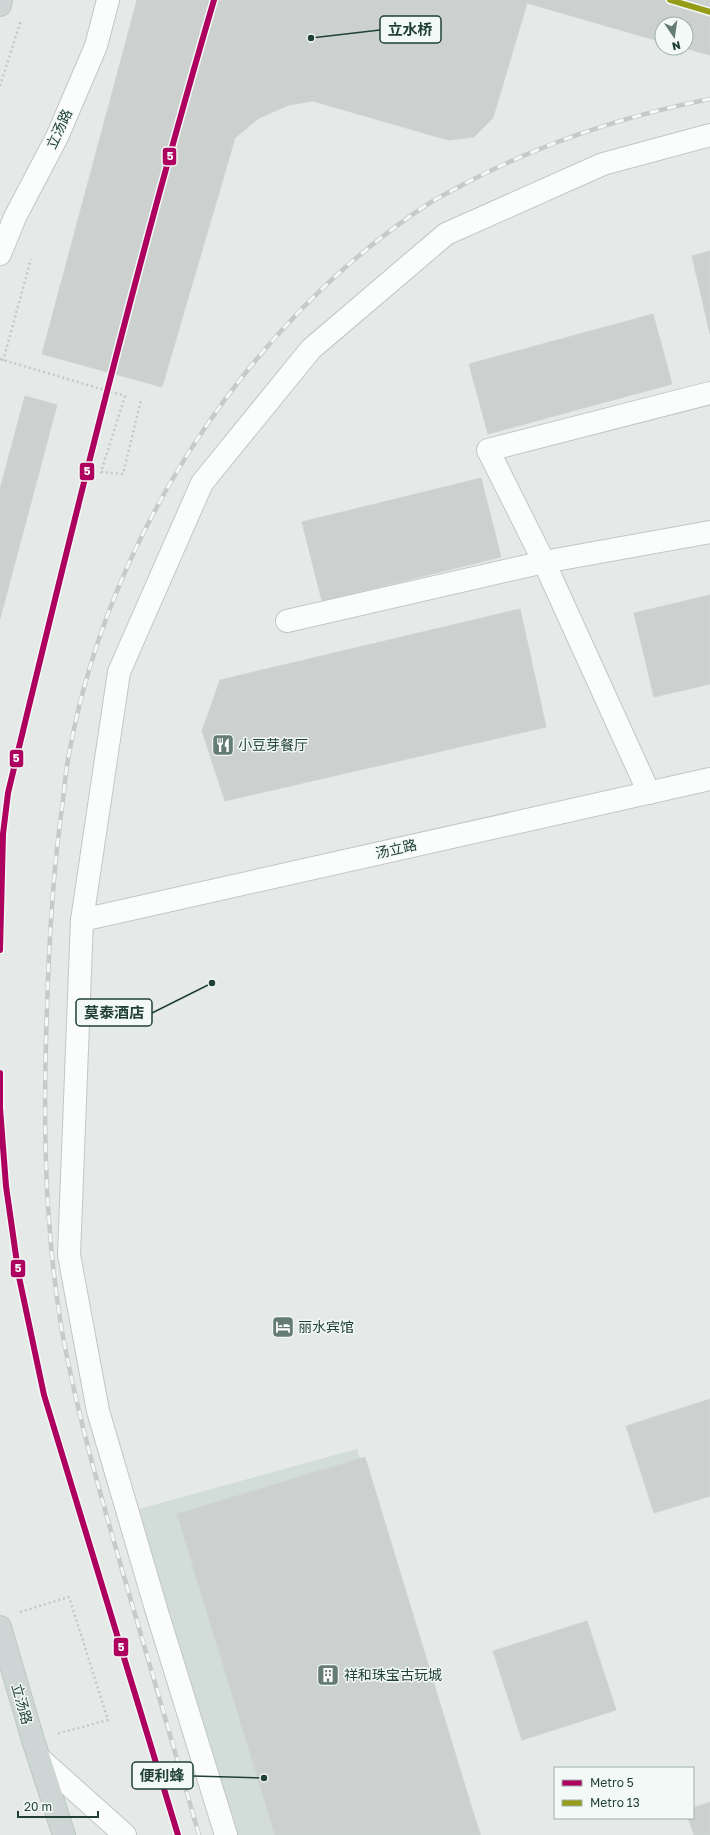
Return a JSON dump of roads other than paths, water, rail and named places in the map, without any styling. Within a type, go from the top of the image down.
[{"type":"main road","points":[[0,5],[1,0]]},
{"type":"main road","name":"立汤路","points":[[7,1621],[36,1749],[64,1835]]},
{"type":"street","name":"立汤路","points":[[0,254],[15,217],[57,137],[93,53],[108,0]]},
{"type":"street","points":[[226,1835],[157,1612],[98,1410],[69,1255],[82,920],[119,672],[202,483],[311,348],[446,234],[603,164],[710,135]]},
{"type":"street","points":[[649,793],[544,562],[488,450],[710,393]]},
{"type":"street","points":[[287,621],[544,562],[710,532]]},
{"type":"street","name":"汤立路","points":[[82,920],[710,779]]},
{"type":"street","points":[[36,1749],[124,1835]]},
{"type":"railway","points":[[199,1835],[112,1536],[76,1400],[62,1331],[56,1291],[48,1211],[45,1090],[50,930],[54,878],[68,762],[89,670],[117,591],[153,515],[196,442],[245,373],[301,310],[362,253],[432,201],[493,169],[584,132],[646,114],[710,99]]},
{"type":"metro line","name":"5","points":[[0,950],[3,834],[8,793],[106,395],[158,197],[214,0]]},
{"type":"metro line","name":"13","points":[[670,0],[710,12]]},
{"type":"metro line","name":"5","points":[[0,1073],[0,1108],[6,1186],[19,1277],[44,1395],[178,1835]]},
{"type":"place","name":"立水桥","points":[[311,38]]},
{"type":"place","name":"小豆芽餐厅","points":[[223,745]]},
{"type":"place","name":"莫泰酒店","points":[[212,983]]},
{"type":"place","name":"丽水宾馆","points":[[283,1327]]},
{"type":"place","name":"祥和珠宝古玩城","points":[[328,1675]]},
{"type":"place","name":"便利蜂","points":[[264,1778]]}]
